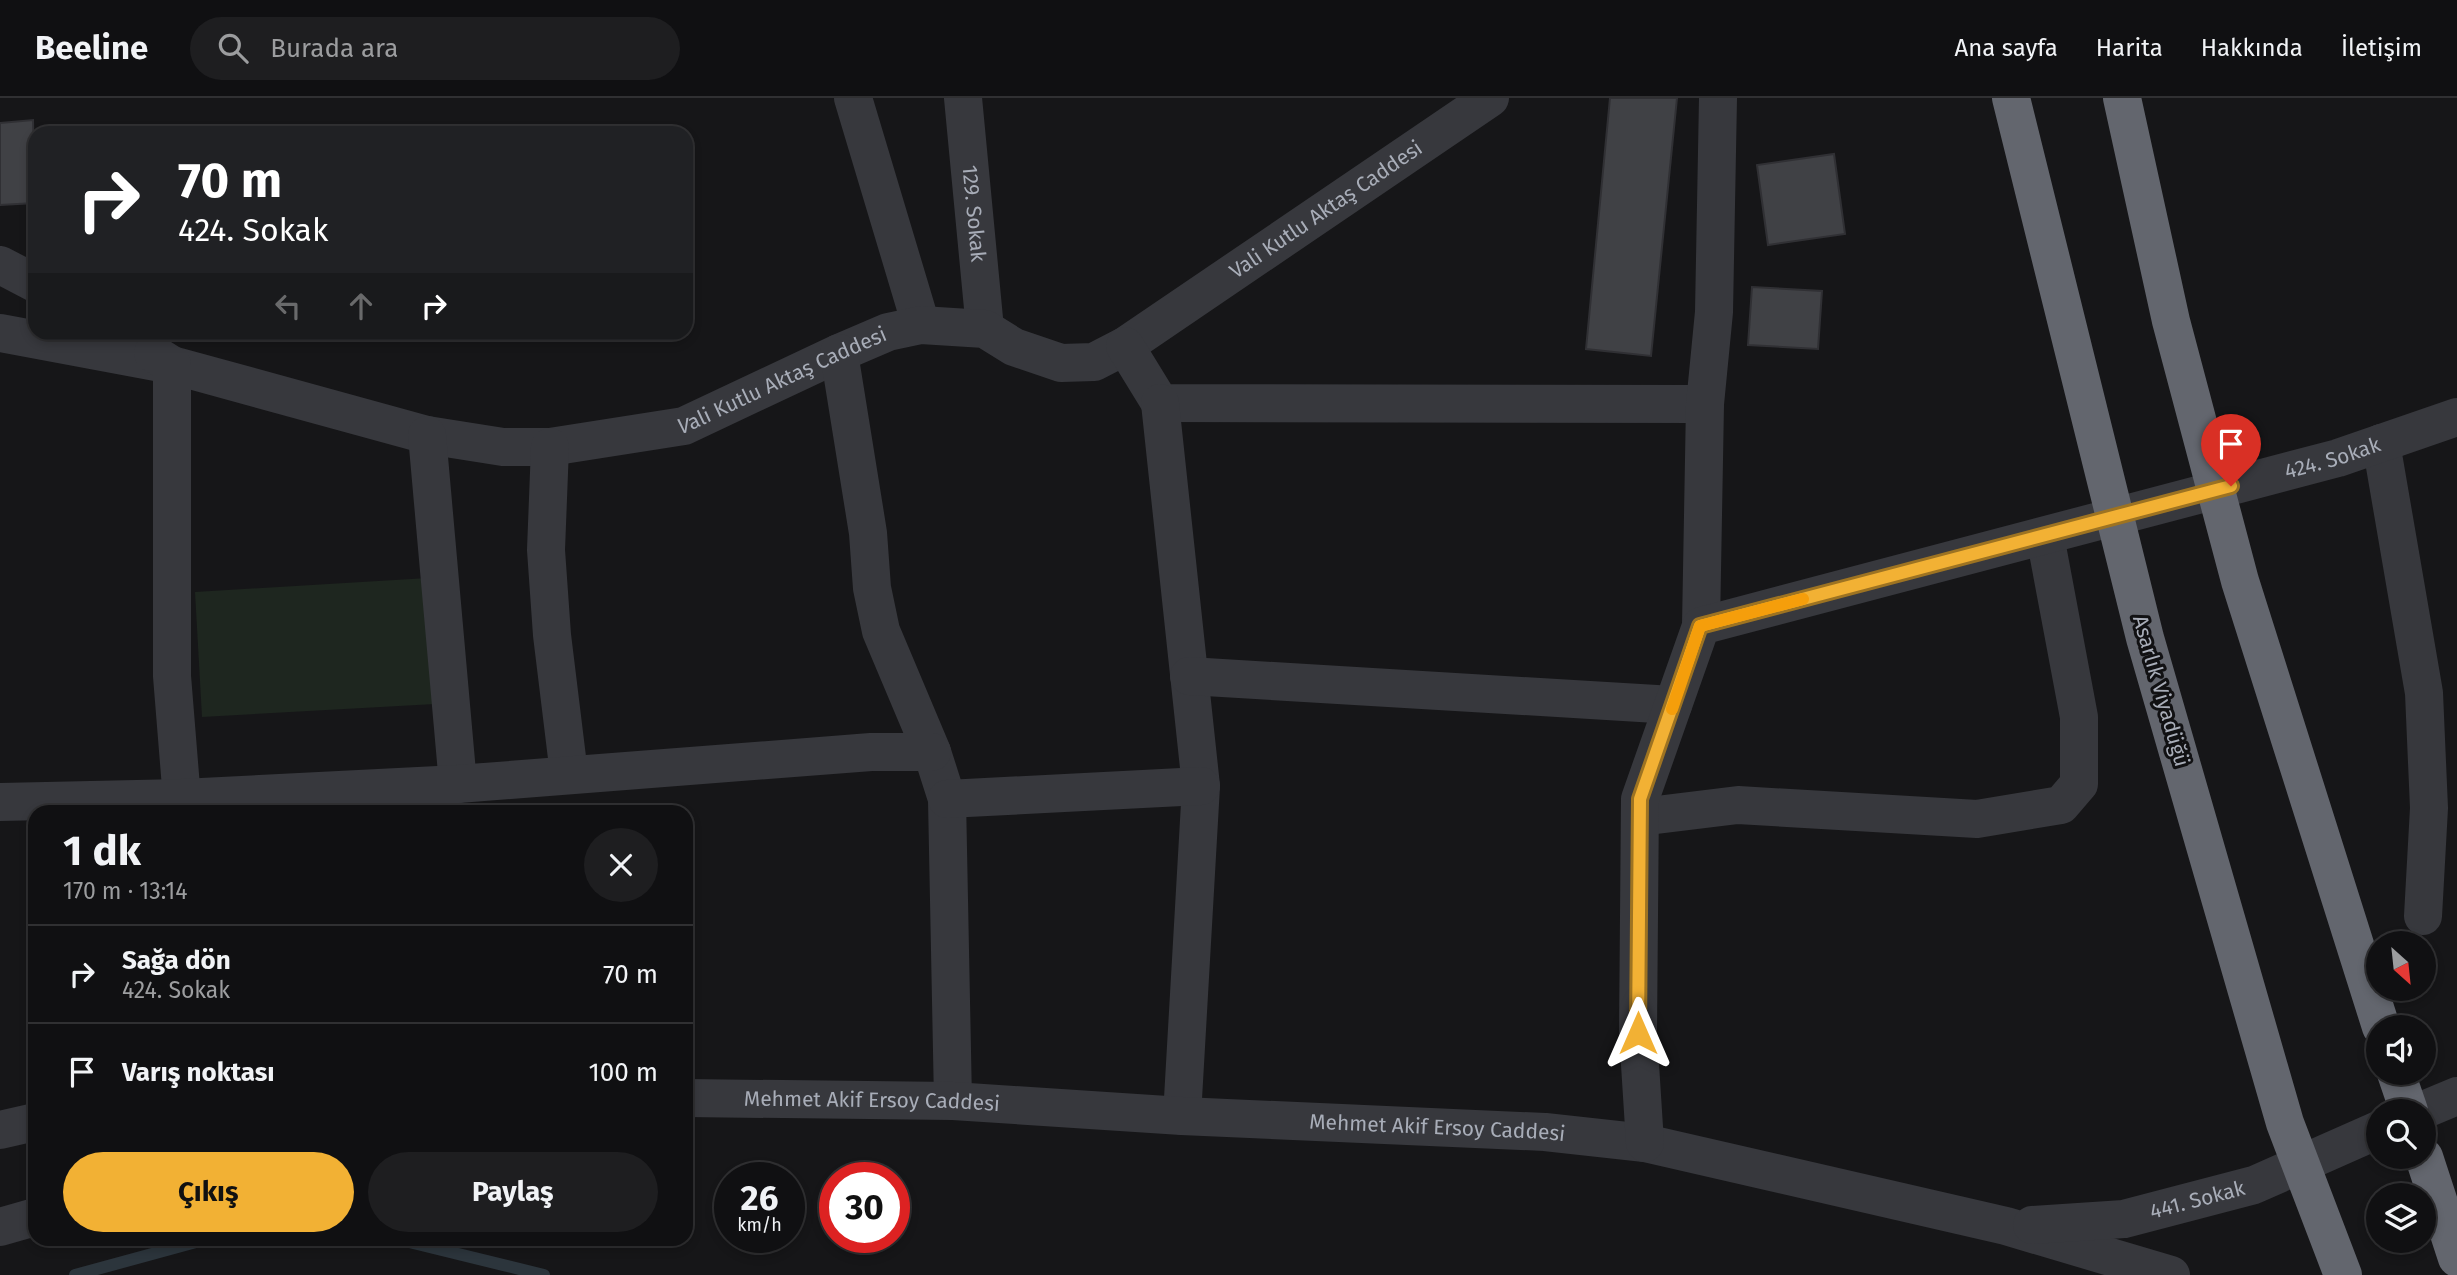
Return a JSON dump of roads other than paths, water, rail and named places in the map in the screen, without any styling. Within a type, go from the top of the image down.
[{"type":"highway","name":"Asarlık Viyadüğü","points":[[2011,98],[2145,638],[2285,1123],[2343,1275]]},
{"type":"highway","points":[[2122,98],[2171,321],[2240,582],[2377,1015]]},
{"type":"highway","points":[[2428,1169],[2457,1258]]},
{"type":"street","points":[[853,98],[921,325]]},
{"type":"street","name":"129. Sokak","points":[[963,98],[985,329]]},
{"type":"street","name":"Vali Kutlu Aktaş Caddesi","points":[[38,340],[172,365],[427,435],[503,447],[550,447],[684,426],[888,332],[921,325],[985,329],[1014,347],[1061,363],[1094,362],[1125,346],[1490,98]]},
{"type":"street","points":[[1645,1143],[1638,1033],[1640,799],[1700,626],[1705,404],[1714,312],[1718,98]]},
{"type":"street","points":[[0,265],[28,279]]},
{"type":"street","name":"Vali Kutlu Aktaş Caddesi","points":[[0,333],[28,338]]},
{"type":"street","points":[[133,340],[172,365],[172,676],[182,805]]},
{"type":"street","points":[[1125,346],[1160,403],[1201,786],[1182,1116]]},
{"type":"street","points":[[839,353],[868,533],[872,588],[881,631],[932,752],[947,799],[953,1101]]},
{"type":"street","points":[[1160,403],[1705,404]]},
{"type":"street","name":"424. Sokak","points":[[1700,626],[2338,458],[2457,418]]},
{"type":"street","points":[[427,435],[458,784]]},
{"type":"street","points":[[2381,443],[2424,693],[2429,808],[2423,916]]},
{"type":"street","points":[[550,447],[546,550],[552,635],[569,774]]},
{"type":"street","points":[[1640,817],[1738,805],[1977,819],[2061,805],[2079,784],[2079,717],[2045,536]]},
{"type":"street","points":[[1189,676],[1673,705]]},
{"type":"street","points":[[0,802],[182,805],[871,752],[932,752]]},
{"type":"street","points":[[947,799],[1201,786]]},
{"type":"street","points":[[2436,1105],[2457,1096]]},
{"type":"street","name":"Mehmet Akif Ersoy Caddesi","points":[[693,1098],[953,1101],[1182,1116],[1545,1132],[1645,1143],[2006,1226],[2171,1275]]},
{"type":"street","points":[[0,1130],[28,1124]]},
{"type":"street","name":"441. Sokak","points":[[2006,1226],[2124,1219],[2253,1185],[2366,1135]]},
{"type":"street","points":[[0,1227],[28,1219]]},
{"type":"waterway","points":[[75,1275],[181,1246]]},
{"type":"waterway","points":[[426,1246],[544,1275]]}]
